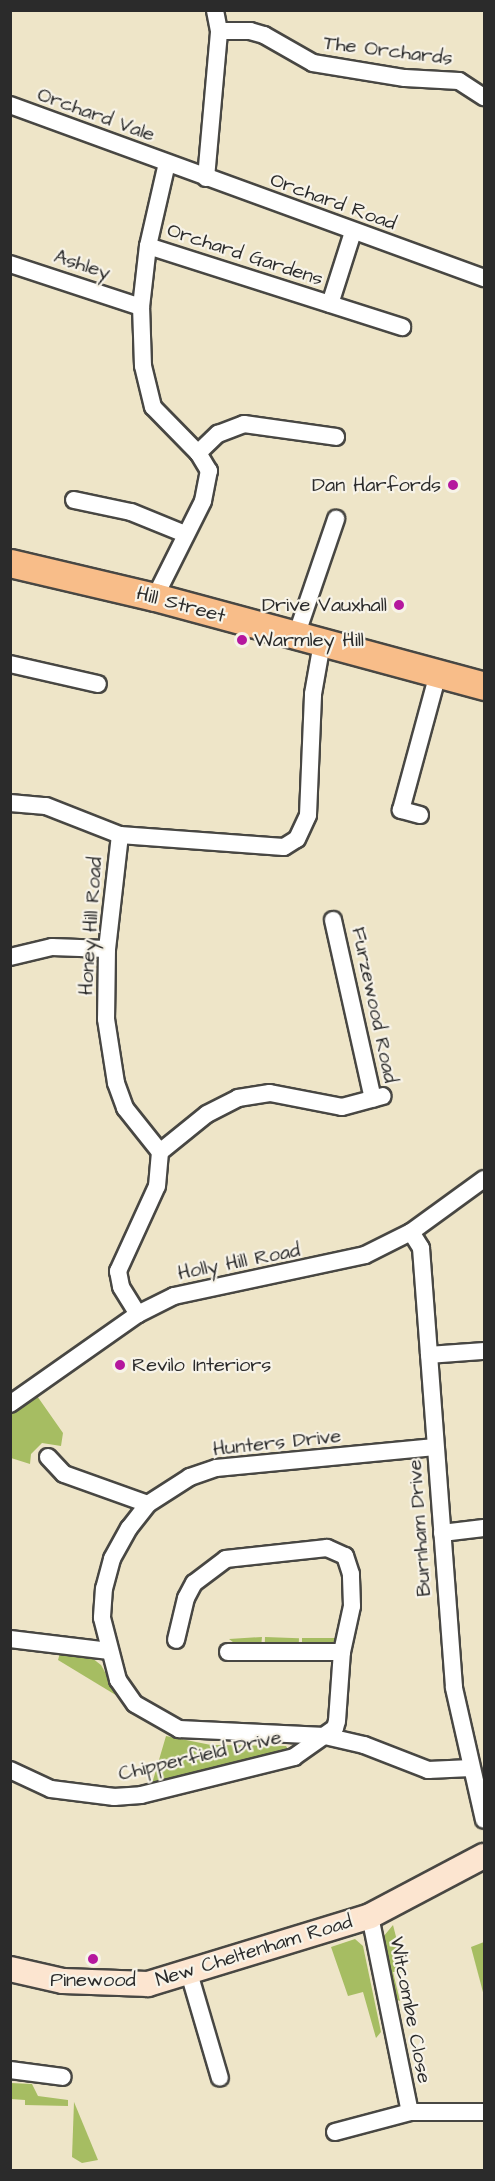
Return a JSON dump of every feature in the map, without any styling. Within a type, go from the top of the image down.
[{"type":"main road","name":"Hill Street","points":[[10,563],[155,597],[484,686]]},
{"type":"street","points":[[206,178],[219,31],[215,10]]},
{"type":"street","name":"The Orchards","points":[[219,31],[250,30],[264,35],[313,63],[405,78],[459,81],[484,97]]},
{"type":"street","name":"Orchard Vale","points":[[10,105],[167,163]]},
{"type":"street","points":[[155,597],[208,490],[209,471],[198,453],[153,407],[142,366],[141,308],[147,246],[167,163]]},
{"type":"street","name":"Orchard Road","points":[[167,163],[484,278]]},
{"type":"street","name":"Orchard Gardens","points":[[330,304],[353,232]]},
{"type":"street","name":"Orchard Gardens","points":[[147,246],[402,327]]},
{"type":"street","name":"Ashley","points":[[10,264],[141,308]]},
{"type":"street","points":[[198,453],[218,434],[244,424],[336,437]]},
{"type":"street","points":[[74,500],[131,513],[185,534]]},
{"type":"street","points":[[296,636],[336,519]]},
{"type":"street","name":"Honey Hill Road","points":[[10,803],[46,806],[120,835],[268,849],[284,847],[297,839],[308,815],[313,694],[322,643]]},
{"type":"street","points":[[10,664],[98,684]]},
{"type":"street","points":[[420,815],[401,810],[438,674]]},
{"type":"street","name":"Honey Hill Road","points":[[120,835],[107,949],[106,1019],[116,1083],[126,1108],[160,1152]]},
{"type":"street","name":"Furzewood Road","points":[[160,1152],[207,1114],[238,1098],[270,1093],[342,1107],[378,1097],[333,920]]},
{"type":"street","points":[[10,957],[52,947],[107,949]]},
{"type":"street","points":[[138,1314],[121,1287],[118,1271],[157,1186],[160,1152]]},
{"type":"street","name":"Holly Hill Road","points":[[10,1404],[138,1314],[196,1288],[327,1266],[365,1256],[411,1232],[484,1179]]},
{"type":"street","name":"Burnham Drive","points":[[411,1232],[421,1248],[454,1688],[484,1820]]},
{"type":"street","points":[[429,1355],[484,1351]]},
{"type":"street","name":"Hunters Drive","points":[[109,1651],[102,1618],[104,1588],[112,1559],[148,1504],[190,1477],[216,1468],[435,1447]]},
{"type":"street","points":[[48,1457],[64,1474],[148,1504]]},
{"type":"street","points":[[442,1533],[484,1528]]},
{"type":"street","points":[[176,1640],[186,1598],[208,1569],[226,1559],[327,1548],[345,1556],[351,1574],[352,1606],[342,1652],[337,1721],[325,1736]]},
{"type":"street","points":[[10,1638],[109,1651]]},
{"type":"street","name":"Chipperfield Drive","points":[[109,1651],[118,1680],[135,1704],[179,1729],[325,1736],[364,1745],[428,1770],[471,1768]]},
{"type":"street","points":[[228,1652],[342,1652]]},
{"type":"street","name":"Chipperfield Drive","points":[[10,1770],[51,1789],[80,1796],[141,1795],[294,1758],[325,1736]]},
{"type":"street","name":"New Cheltenham Road","points":[[10,1969],[63,1982],[108,1985],[148,1984],[370,1916],[484,1856]]},
{"type":"street","name":"Witcombe Close","points":[[370,1916],[410,2112]]},
{"type":"street","points":[[189,1973],[220,2078]]},
{"type":"street","points":[[10,2070],[63,2077]]},
{"type":"street","name":"Witcombe Close","points":[[335,2132],[410,2112],[484,2112]]},
{"type":"green space","points":[[35,1393],[63,1433],[61,1446],[42,1443],[31,1454],[30,1464],[11,1458],[11,1411]]},
{"type":"green space","points":[[262,1637],[261,1647],[238,1646],[229,1639]]},
{"type":"green space","points":[[265,1637],[299,1638],[299,1649],[265,1648]]},
{"type":"green space","points":[[302,1638],[338,1638],[330,1645],[302,1648]]},
{"type":"green space","points":[[60,1653],[92,1658],[101,1665],[119,1697],[58,1660]]},
{"type":"green space","points":[[166,1736],[211,1745],[286,1746],[289,1751],[151,1787]]},
{"type":"green space","points":[[393,1925],[405,1972],[393,1972],[400,2001],[395,1999],[383,1937]]},
{"type":"green space","points":[[355,1939],[363,1946],[381,2032],[376,2038],[363,1992],[348,1996],[331,1947]]},
{"type":"green space","points":[[484,1942],[484,1996],[471,1947]]},
{"type":"green space","points":[[11,2083],[32,2084],[38,2096],[68,2100],[68,2106],[25,2105],[25,2100],[11,2099]]},
{"type":"green space","points":[[74,2102],[98,2160],[82,2163],[72,2157]]},
{"type":"place","name":"Dan Harfords","points":[[453,485]]},
{"type":"place","name":"Drive Vauxhall","points":[[399,605]]},
{"type":"place","name":"Warmley Hill","points":[[242,640]]},
{"type":"place","name":"Revilo Interiors","points":[[120,1365]]},
{"type":"place","name":"Pinewood","points":[[93,1959]]}]
